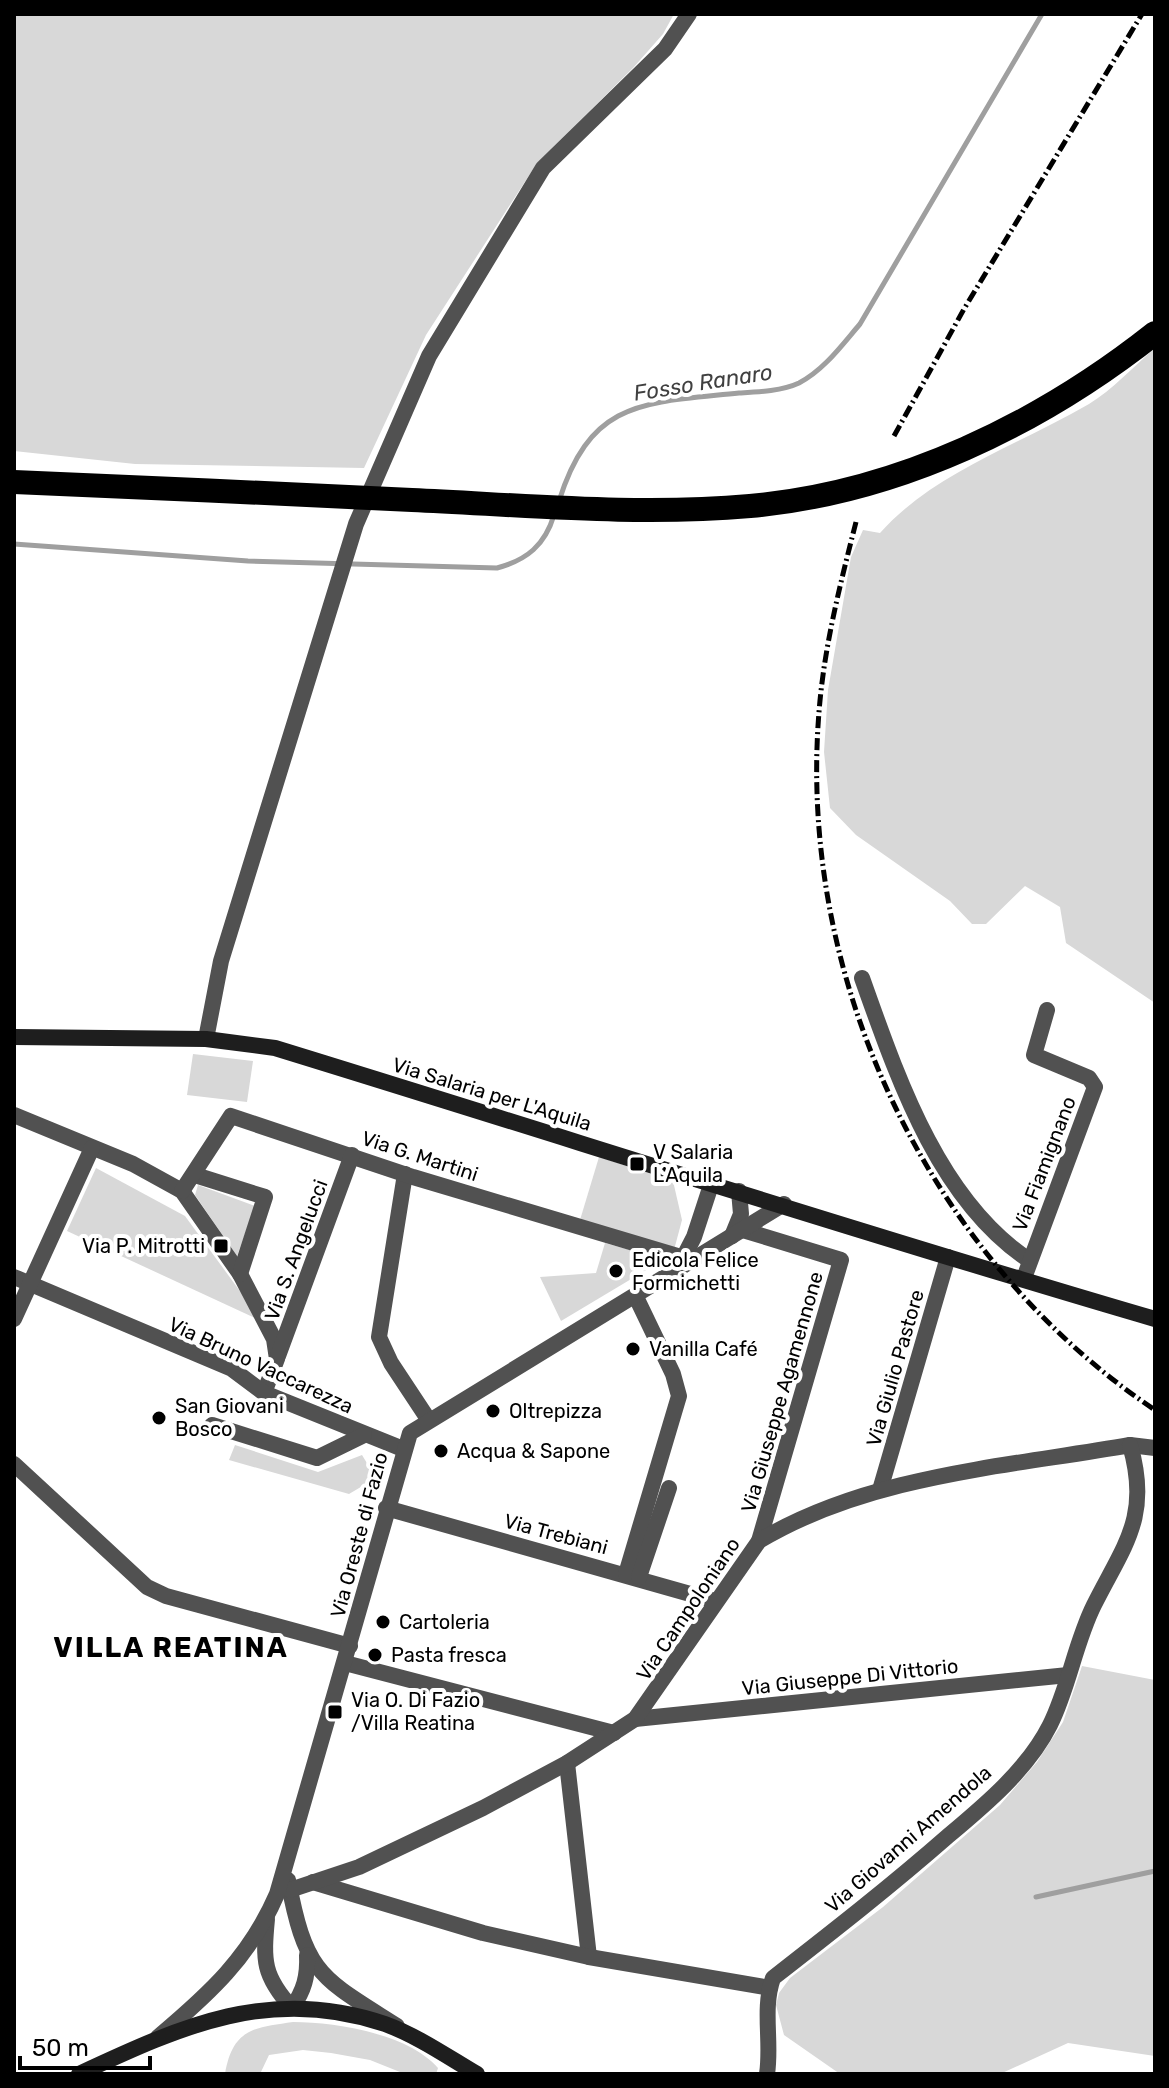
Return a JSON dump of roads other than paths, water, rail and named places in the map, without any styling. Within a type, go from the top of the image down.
[{"type":"highway","points":[[14,482],[575,508],[669,510],[751,506],[854,486],[944,458],[1000,432],[1118,362],[1155,333]]},
{"type":"main road","name":"Via Salaria per L'Aquila","points":[[14,1037],[206,1039],[275,1048],[1155,1319]]},
{"type":"main road","name":"Via Salaria per L'Aquila","points":[[948,1257],[1024,1278],[1044,1287]]},
{"type":"main road","points":[[79,2074],[158,2037],[212,2017],[265,2008],[347,2014],[387,2025],[420,2040],[477,2074]]},
{"type":"street","points":[[206,1039],[221,961],[352,536],[385,450],[429,356],[543,168],[665,49],[689,14]]},
{"type":"street","points":[[862,978],[892,1067],[952,1180],[990,1231],[1029,1260]]},
{"type":"street","name":"Via Fiamignano","points":[[1024,1278],[1095,1087],[1089,1078],[1034,1055],[1047,1010]]},
{"type":"street","points":[[14,1115],[133,1164],[182,1191],[264,1314],[274,1339],[277,1359]]},
{"type":"street","name":"Via G. Martini","points":[[182,1191],[231,1116],[405,1174],[684,1258]]},
{"type":"street","points":[[14,1319],[21,1281],[92,1148]]},
{"type":"street","name":"Via S. Angelucci","points":[[264,1393],[352,1155]]},
{"type":"street","points":[[405,1174],[379,1337],[391,1363],[428,1419]]},
{"type":"street","points":[[195,1175],[265,1197],[240,1274]]},
{"type":"street","points":[[674,1274],[684,1258],[712,1182]]},
{"type":"street","points":[[737,1234],[741,1214],[739,1191]]},
{"type":"street","name":"Via Oreste di Fazio","points":[[267,1918],[287,1871],[386,1508],[410,1433],[428,1419],[636,1297],[784,1204]]},
{"type":"street","name":"Via Giuseppe Agamennone","points":[[737,1234],[841,1260],[759,1541]]},
{"type":"street","name":"Via Giulio Pastore","points":[[880,1490],[948,1257]]},
{"type":"street","name":"Via Bruno Vaccarezza","points":[[21,1281],[232,1369],[264,1393],[403,1449]]},
{"type":"street","points":[[633,1576],[679,1396],[673,1374],[636,1297]]},
{"type":"street","points":[[212,1425],[317,1458],[364,1435]]},
{"type":"street","name":"Via Campoloniano","points":[[290,1890],[373,1860],[567,1763],[635,1719],[759,1541],[788,1524],[880,1490],[1130,1445],[1155,1448]]},
{"type":"street","name":"Via Giovanni Amendola","points":[[770,1988],[773,1978],[980,1809],[1025,1762],[1050,1725],[1093,1606],[1125,1552],[1136,1521],[1137,1479],[1130,1445]]},
{"type":"street","points":[[14,1464],[147,1587],[166,1596],[350,1646]]},
{"type":"street","points":[[633,1576],[669,1488]]},
{"type":"street","name":"Via Trebiani","points":[[386,1508],[715,1601]]},
{"type":"street","points":[[345,1663],[614,1733]]},
{"type":"street","name":"Via Giuseppe Di Vittorio","points":[[635,1719],[1068,1675]]},
{"type":"street","points":[[567,1763],[589,1957]]},
{"type":"street","points":[[267,1918],[265,1966],[271,1981],[292,2008],[304,1990],[307,1955],[287,1871]]},
{"type":"street","points":[[313,1882],[483,1933],[589,1957],[770,1988],[766,1997],[771,2047],[767,2074]]},
{"type":"street","points":[[158,2037],[229,1975],[267,1918]]},
{"type":"street","points":[[307,1955],[330,1982],[420,2040]]},
{"type":"waterway","name":"Fosso Ranaro","points":[[559,501],[572,467],[587,442],[625,412],[675,400],[785,388],[808,378],[825,364],[860,324],[1042,14]]},
{"type":"waterway","name":"Fosso Ranaro","points":[[14,544],[248,561],[497,568],[517,561],[533,550],[546,535],[554,515]]},
{"type":"waterway","points":[[1036,1897],[1155,1871]]},
{"type":"railway","points":[[894,436],[964,309],[1142,14]]},
{"type":"railway","points":[[856,522],[833,616],[821,688],[818,813],[831,914],[857,1012],[895,1106],[944,1194],[1005,1276],[1075,1348],[1155,1410]]},
{"type":"place","name":"V Salaria L'Aquila","points":[[637,1164]]},
{"type":"place","name":"Via P. Mitrotti","points":[[221,1246]]},
{"type":"place","name":"Edicola Felice Formichetti","points":[[616,1271]]},
{"type":"place","name":"Vanilla Café","points":[[633,1349]]},
{"type":"place","name":"Oltrepizza","points":[[493,1411]]},
{"type":"place","name":"San Giovani Bosco","points":[[159,1418]]},
{"type":"place","name":"Acqua & Sapone","points":[[441,1451]]},
{"type":"place","name":"Cartoleria","points":[[383,1622]]},
{"type":"place","name":"Pasta fresca","points":[[375,1655]]},
{"type":"place","name":"Via O. Di Fazio /Villa Reatina","points":[[335,1712]]},
{"type":"district","name":"VILLA REATINA","points":[[171,1647]]}]
